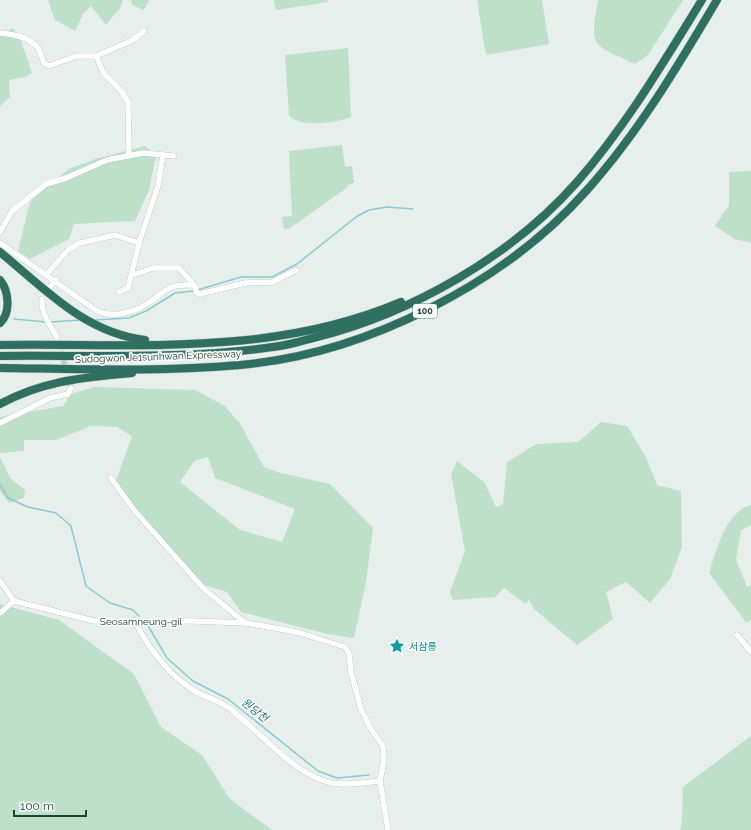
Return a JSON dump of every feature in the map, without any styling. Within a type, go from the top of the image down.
[{"type":"highway","name":"Sudogwon Je1sunhwan Expressway","points":[[0,356],[140,357],[239,351],[283,346],[351,328],[377,319],[441,288],[478,266],[534,223],[576,183],[611,140],[645,92],[702,0]]},
{"type":"highway","name":"Sudogwon Je1sunhwan Expressway","points":[[0,368],[140,369],[241,365],[298,356],[354,340],[409,319],[485,278],[520,251],[565,212],[604,170],[656,100],[717,0]]},
{"type":"highway","points":[[0,252],[71,310],[91,324],[107,331],[128,338],[152,341],[217,343]]},
{"type":"highway","points":[[0,344],[217,343],[296,334],[350,322],[403,301],[478,266]]},
{"type":"highway","points":[[0,280],[7,295],[7,308],[0,323]]},
{"type":"highway","points":[[0,404],[40,387],[67,380],[211,366]]},
{"type":"street","points":[[0,33],[11,34],[26,39],[38,48],[44,63],[49,66],[76,56],[96,56],[133,40],[144,31]]},
{"type":"street","points":[[96,56],[104,72],[122,92],[128,102],[129,156]]},
{"type":"street","points":[[0,232],[12,211],[46,184],[66,178],[106,160],[143,153],[174,156]]},
{"type":"street","points":[[120,292],[128,288],[139,243],[158,186],[163,155]]},
{"type":"street","points":[[47,274],[68,250],[80,243],[115,236],[139,243]]},
{"type":"street","points":[[0,243],[56,280],[97,311],[106,315],[120,314],[140,307],[181,284],[210,293],[252,282],[273,282],[296,270]]},
{"type":"street","points":[[132,272],[136,274],[153,268],[180,268],[195,288]]},
{"type":"street","points":[[51,286],[56,280]]},
{"type":"street","points":[[42,299],[41,308],[44,316],[57,337]]},
{"type":"street","points":[[0,423],[31,406],[50,398],[68,394],[71,388]]},
{"type":"street","name":"Seosamneung-gil","points":[[111,478],[134,510],[203,588],[246,623]]},
{"type":"street","points":[[0,581],[14,601],[0,613]]},
{"type":"street","name":"Seosamneung-gil","points":[[14,601],[94,621],[134,620],[246,623],[297,632],[345,647],[349,653],[351,672],[361,709],[371,729],[383,746],[384,760],[380,781],[388,830]]},
{"type":"street","points":[[134,620],[142,635],[170,671],[198,692],[232,709],[281,753],[312,776],[323,781],[336,783],[380,781]]},
{"type":"street","points":[[737,635],[751,652]]},
{"type":"green space","points":[[48,0],[123,0],[120,8],[106,25],[91,6],[83,14],[75,31],[55,20]]},
{"type":"green space","points":[[131,0],[149,0],[144,10],[132,5]]},
{"type":"green space","points":[[274,0],[327,0],[328,2],[276,10]]},
{"type":"green space","points":[[477,0],[542,0],[549,44],[486,55]]},
{"type":"green space","points":[[598,0],[683,0],[648,55],[635,64],[610,52],[597,42],[594,28]]},
{"type":"green space","points":[[13,28],[20,38],[32,73],[25,77],[9,80],[10,97],[0,106],[0,34]]},
{"type":"green space","points":[[348,48],[351,117],[337,121],[311,123],[295,120],[289,116],[285,55]]},
{"type":"green space","points":[[342,145],[345,167],[352,166],[354,183],[347,185],[348,187],[290,228],[284,229],[282,217],[292,216],[289,151]]},
{"type":"green space","points":[[145,146],[156,156],[149,190],[135,221],[74,224],[69,239],[30,259],[18,251],[30,202],[37,194],[69,169],[95,159]]},
{"type":"green space","points":[[751,171],[751,243],[735,239],[715,226],[729,205],[729,172]]},
{"type":"green space","points":[[94,387],[195,390],[225,406],[241,425],[264,467],[277,472],[330,484],[373,528],[366,582],[354,638],[327,634],[241,612],[227,592],[204,585],[114,486],[132,436],[117,427],[91,426],[56,440],[24,440],[24,451],[0,453],[0,417],[63,406],[71,394]],"holes":[[[208,457],[215,478],[295,509],[282,542],[240,530],[180,482],[194,461]]]},
{"type":"green space","points":[[601,422],[627,426],[646,457],[657,485],[681,491],[682,547],[670,579],[650,603],[626,582],[606,592],[613,619],[577,645],[534,609],[529,599],[526,604],[504,588],[495,597],[453,600],[450,592],[465,551],[451,474],[457,461],[484,482],[496,507],[503,504],[507,462],[536,444],[578,442]]},
{"type":"green space","points":[[0,457],[10,478],[25,490],[24,498],[9,503],[0,491]]},
{"type":"green space","points":[[751,505],[751,525],[741,530],[736,560],[747,587],[751,585],[751,620],[746,622],[709,573],[723,533],[729,523],[742,509]]},
{"type":"green space","points":[[0,604],[59,620],[134,674],[161,727],[202,755],[230,799],[272,830],[0,830]]},
{"type":"green space","points":[[751,736],[751,830],[680,830],[682,821],[683,787]]},
{"type":"waterway","points":[[94,320],[129,318],[146,311],[175,293],[194,291],[241,277],[272,277],[297,264],[356,217],[369,210],[387,207],[413,209]]},
{"type":"waterway","points":[[14,319],[46,322]]},
{"type":"waterway","points":[[50,322],[82,320]]},
{"type":"waterway","name":"원당천","points":[[0,484],[8,498],[28,507],[56,513],[71,526],[86,586],[110,603],[133,610],[139,616]]},
{"type":"waterway","name":"원당천","points":[[147,624],[167,658],[193,681],[228,699],[318,771],[337,778],[369,775]]},
{"type":"tunnel","points":[[59,343],[71,388]]},
{"type":"place","name":"서삼릉","points":[[397,646]]}]
